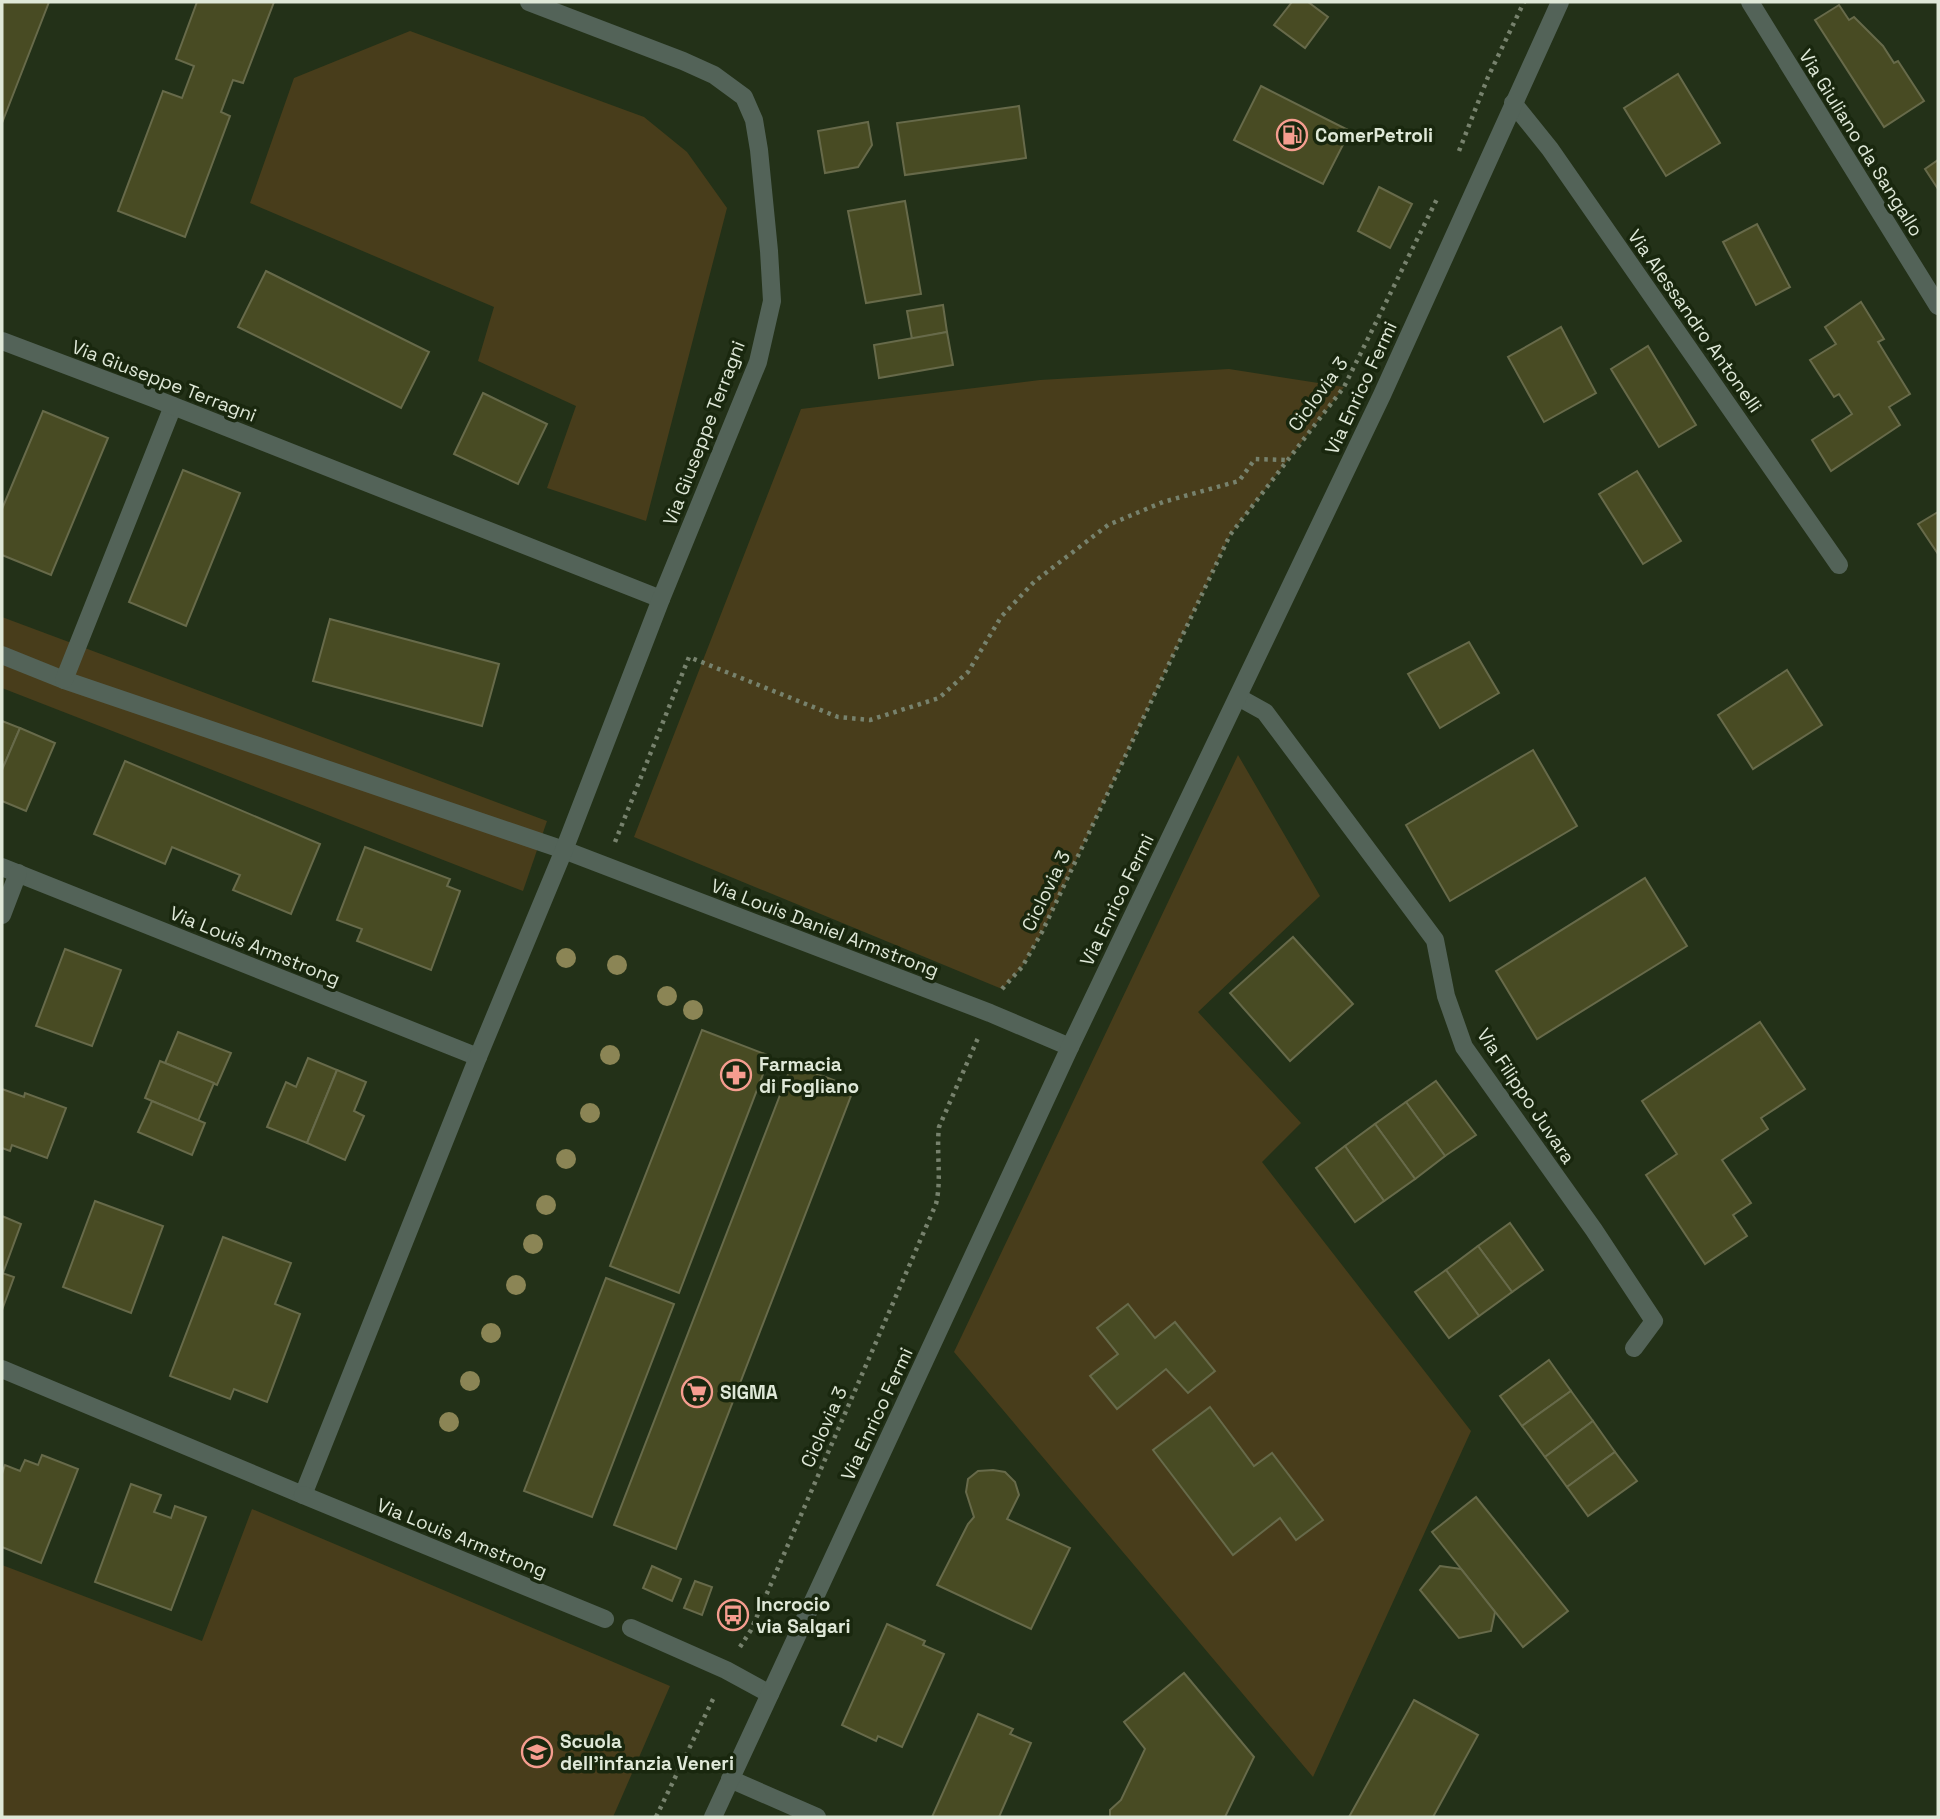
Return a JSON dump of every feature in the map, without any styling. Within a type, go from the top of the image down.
[{"type":"street","name":"Via Giuseppe Terragni","points":[[529,2],[684,61],[714,75],[744,97],[754,120],[765,202],[772,301],[758,362],[661,599],[564,850]]},
{"type":"street","name":"Via Enrico Fermi","points":[[713,1817],[1070,1047],[1393,370],[1560,2]]},
{"type":"street","name":"Via Giuliano da Sangallo","points":[[1750,2],[1938,306]]},
{"type":"street","name":"Via Alessandro Antonelli","points":[[1513,103],[1565,171],[1839,565]]},
{"type":"street","name":"Via Giuseppe Terragni","points":[[2,341],[661,599]]},
{"type":"street","points":[[64,680],[173,406]]},
{"type":"street","name":"Via Louis Daniel Armstrong","points":[[2,655],[64,680],[564,850],[990,1013],[1070,1047]]},
{"type":"street","name":"Via Filippo Juvara","points":[[1238,697],[1265,712],[1435,940],[1446,996],[1464,1047],[1594,1230],[1654,1321],[1634,1348]]},
{"type":"street","points":[[303,1495],[564,850]]},
{"type":"street","name":"Via Louis Armstrong","points":[[2,915],[10,870],[478,1057]]},
{"type":"street","name":"Via Louis Armstrong","points":[[2,1369],[605,1619]]},
{"type":"street","points":[[631,1628],[726,1670],[770,1694]]},
{"type":"street","points":[[730,1779],[817,1817]]},
{"type":"path","points":[[1458,154],[1488,77],[1524,2]]},
{"type":"path","name":"Ciclovia 3","points":[[656,1817],[726,1670],[751,1630],[936,1205],[941,1178],[937,1140],[939,1127],[990,1013],[1002,989],[1022,967],[1042,932],[1230,535],[1344,387],[1442,188]]},
{"type":"path","points":[[606,866],[689,657],[838,717],[870,720],[939,698],[968,671],[1001,617],[1034,582],[1108,526],[1163,502],[1239,481],[1255,458],[1286,460]]},
{"type":"shaded area","points":[[410,31],[644,117],[687,152],[727,208],[646,521],[547,488],[576,406],[478,361],[494,307],[250,203],[294,78]]},
{"type":"shaded area","points":[[1229,369],[1344,387],[1230,535],[1042,932],[1022,967],[1002,989],[634,837],[801,409],[1040,380]]},
{"type":"shaded area","points":[[2,617],[547,821],[523,891],[2,688]]},
{"type":"shaded area","points":[[1238,755],[1320,896],[1198,1012],[1301,1123],[1262,1162],[1471,1431],[1313,1777],[954,1352]],"holes":[[[1128,1304],[1155,1338],[1176,1322],[1215,1371],[1188,1393],[1166,1369],[1117,1409],[1090,1376],[1118,1354],[1097,1328]],[[1210,1407],[1254,1466],[1272,1453],[1323,1520],[1297,1540],[1280,1518],[1233,1555],[1153,1450]]]},
{"type":"shaded area","points":[[252,1509],[670,1686],[613,1817],[2,1817],[2,1565],[202,1641]]},
{"type":"building","points":[[2,2],[49,2],[2,123]]},
{"type":"building","points":[[197,2],[274,2],[243,83],[233,80],[221,112],[230,116],[185,237],[118,211],[163,91],[182,98],[194,66],[176,59]]},
{"type":"building","points":[[1292,2],[1308,2],[1328,17],[1305,48],[1274,25]]},
{"type":"building","points":[[1839,5],[1849,20],[1854,17],[1883,46],[1894,63],[1898,61],[1924,101],[1884,127],[1815,20]]},
{"type":"building","points":[[1678,74],[1720,143],[1666,176],[1624,108]]},
{"type":"building","name":"ComerPetroli","points":[[1261,86],[1350,131],[1323,184],[1234,140]]},
{"type":"building","points":[[1019,106],[1026,158],[905,175],[897,123]]},
{"type":"building","points":[[868,122],[872,145],[858,167],[825,173],[818,131]]},
{"type":"building","points":[[1938,160],[1938,189],[1925,169]]},
{"type":"building","points":[[1379,187],[1412,204],[1390,248],[1358,231]]},
{"type":"building","points":[[905,201],[921,294],[866,303],[848,211]]},
{"type":"building","points":[[1757,224],[1790,287],[1756,305],[1723,242]]},
{"type":"building","points":[[266,271],[429,352],[401,408],[238,327]]},
{"type":"building","points":[[1861,302],[1884,339],[1878,342],[1910,394],[1889,407],[1900,425],[1831,471],[1812,440],[1852,414],[1839,394],[1834,397],[1810,360],[1836,344],[1825,327]]},
{"type":"building","points":[[943,305],[947,332],[912,339],[907,311]]},
{"type":"building","points":[[1561,327],[1596,393],[1544,422],[1508,357]]},
{"type":"building","points":[[947,332],[953,365],[879,378],[874,345]]},
{"type":"building","points":[[1648,346],[1696,425],[1659,447],[1611,369]]},
{"type":"building","points":[[483,393],[547,424],[518,484],[454,454]]},
{"type":"building","points":[[43,411],[108,438],[51,575],[2,555],[2,509]]},
{"type":"building","points":[[183,470],[240,493],[186,626],[129,602]]},
{"type":"building","points":[[1637,471],[1681,541],[1643,564],[1599,494]]},
{"type":"building","points":[[1938,512],[1938,554],[1918,524]]},
{"type":"building","points":[[330,619],[499,664],[482,726],[313,681]]},
{"type":"building","points":[[1469,642],[1499,693],[1440,728],[1408,674]]},
{"type":"building","points":[[1787,670],[1822,725],[1753,769],[1718,715]]},
{"type":"building","points":[[2,721],[20,728],[2,770]]},
{"type":"building","points":[[20,728],[55,743],[26,811],[2,801],[2,770]]},
{"type":"building","points":[[1533,750],[1577,826],[1450,901],[1406,825]]},
{"type":"building","points":[[125,761],[320,844],[291,914],[233,890],[240,875],[172,847],[165,864],[94,834]]},
{"type":"building","points":[[365,847],[450,879],[447,886],[460,891],[431,970],[357,941],[362,929],[337,920]]},
{"type":"building","points":[[1645,878],[1687,946],[1537,1039],[1496,971]]},
{"type":"building","points":[[1293,937],[1353,1004],[1290,1061],[1230,993]]},
{"type":"building","points":[[65,949],[121,970],[92,1046],[36,1026]]},
{"type":"building","points":[[1760,1022],[1805,1089],[1761,1118],[1768,1129],[1722,1160],[1751,1203],[1733,1215],[1747,1236],[1705,1264],[1646,1175],[1677,1154],[1642,1101]]},
{"type":"building","points":[[702,1030],[770,1056],[679,1293],[610,1266]]},
{"type":"building","points":[[178,1032],[231,1053],[217,1085],[165,1063]]},
{"type":"building","points":[[308,1058],[337,1070],[307,1143],[267,1127],[286,1082],[296,1087]]},
{"type":"building","points":[[160,1061],[214,1083],[198,1121],[145,1098]]},
{"type":"building","points":[[792,1064],[854,1088],[676,1549],[614,1525]]},
{"type":"building","points":[[337,1070],[366,1082],[354,1111],[364,1116],[345,1160],[307,1143]]},
{"type":"building","points":[[1436,1081],[1476,1135],[1445,1156],[1406,1102]]},
{"type":"building","points":[[2,1089],[24,1097],[25,1093],[66,1108],[47,1158],[12,1145],[10,1151],[2,1148]]},
{"type":"building","points":[[152,1101],[205,1123],[192,1155],[138,1132]]},
{"type":"building","points":[[1406,1102],[1445,1156],[1415,1179],[1375,1124]]},
{"type":"building","points":[[1375,1124],[1415,1179],[1384,1201],[1345,1146]]},
{"type":"building","points":[[1345,1146],[1384,1201],[1355,1222],[1316,1168]]},
{"type":"building","points":[[95,1201],[163,1226],[131,1313],[63,1287]]},
{"type":"building","points":[[2,1216],[21,1224],[3,1273],[2,1273]]},
{"type":"building","points":[[1510,1223],[1543,1270],[1512,1292],[1478,1246]]},
{"type":"building","points":[[223,1237],[291,1263],[275,1304],[300,1314],[267,1402],[234,1389],[230,1399],[170,1376]]},
{"type":"building","points":[[1478,1246],[1512,1292],[1479,1316],[1446,1270]]},
{"type":"building","points":[[1446,1270],[1479,1316],[1449,1338],[1415,1292]]},
{"type":"building","points":[[2,1273],[14,1277],[2,1310]]},
{"type":"building","points":[[606,1278],[674,1304],[592,1517],[524,1491]]},
{"type":"building","points":[[1128,1304],[1155,1338],[1175,1322],[1215,1371],[1188,1393],[1166,1369],[1117,1409],[1090,1376],[1118,1354],[1097,1328]]},
{"type":"building","points":[[1549,1360],[1571,1391],[1522,1426],[1500,1396]]},
{"type":"building","points":[[1571,1391],[1593,1421],[1545,1457],[1522,1426]]},
{"type":"building","points":[[1210,1407],[1254,1466],[1272,1453],[1323,1520],[1296,1540],[1280,1518],[1233,1555],[1153,1450]]},
{"type":"building","points":[[1593,1421],[1615,1452],[1567,1487],[1545,1457]]},
{"type":"building","points":[[1615,1452],[1637,1481],[1588,1516],[1567,1487]]},
{"type":"building","points":[[42,1455],[78,1469],[41,1563],[2,1547],[2,1474],[5,1465],[20,1471],[25,1460],[38,1465]]},
{"type":"building","points":[[978,1471],[1005,1472],[1015,1482],[1019,1495],[1007,1519],[1070,1548],[1031,1629],[937,1585],[974,1517],[966,1492],[968,1479]]},
{"type":"building","points":[[131,1484],[161,1495],[154,1512],[171,1518],[175,1506],[206,1517],[171,1610],[95,1582]]},
{"type":"building","points":[[1476,1497],[1568,1611],[1523,1647],[1432,1532]]},
{"type":"building","points":[[652,1566],[681,1579],[672,1601],[643,1588]]},
{"type":"building","points":[[1440,1566],[1461,1569],[1495,1612],[1491,1631],[1459,1638],[1420,1590]]},
{"type":"building","points":[[695,1581],[712,1587],[702,1615],[684,1608]]},
{"type":"building","points":[[887,1624],[925,1641],[923,1645],[944,1654],[902,1747],[878,1736],[876,1741],[842,1725]]},
{"type":"building","points":[[1184,1673],[1254,1757],[1225,1817],[1110,1817],[1110,1810],[1121,1800],[1145,1749],[1124,1722]]},
{"type":"building","points":[[1414,1700],[1478,1735],[1433,1817],[1349,1817]]},
{"type":"building","points":[[978,1714],[1013,1729],[1010,1734],[1031,1743],[999,1817],[932,1817]]},
{"type":"place","name":"ComerPetroli","points":[[1292,135]]},
{"type":"place","name":"Farmacia di Fogliano","points":[[736,1075]]},
{"type":"place","name":"SIGMA","points":[[697,1392]]},
{"type":"place","name":"Incrocio via Salgari","points":[[733,1615]]},
{"type":"place","name":"Scuola dell'infanzia Veneri","points":[[537,1752]]}]
